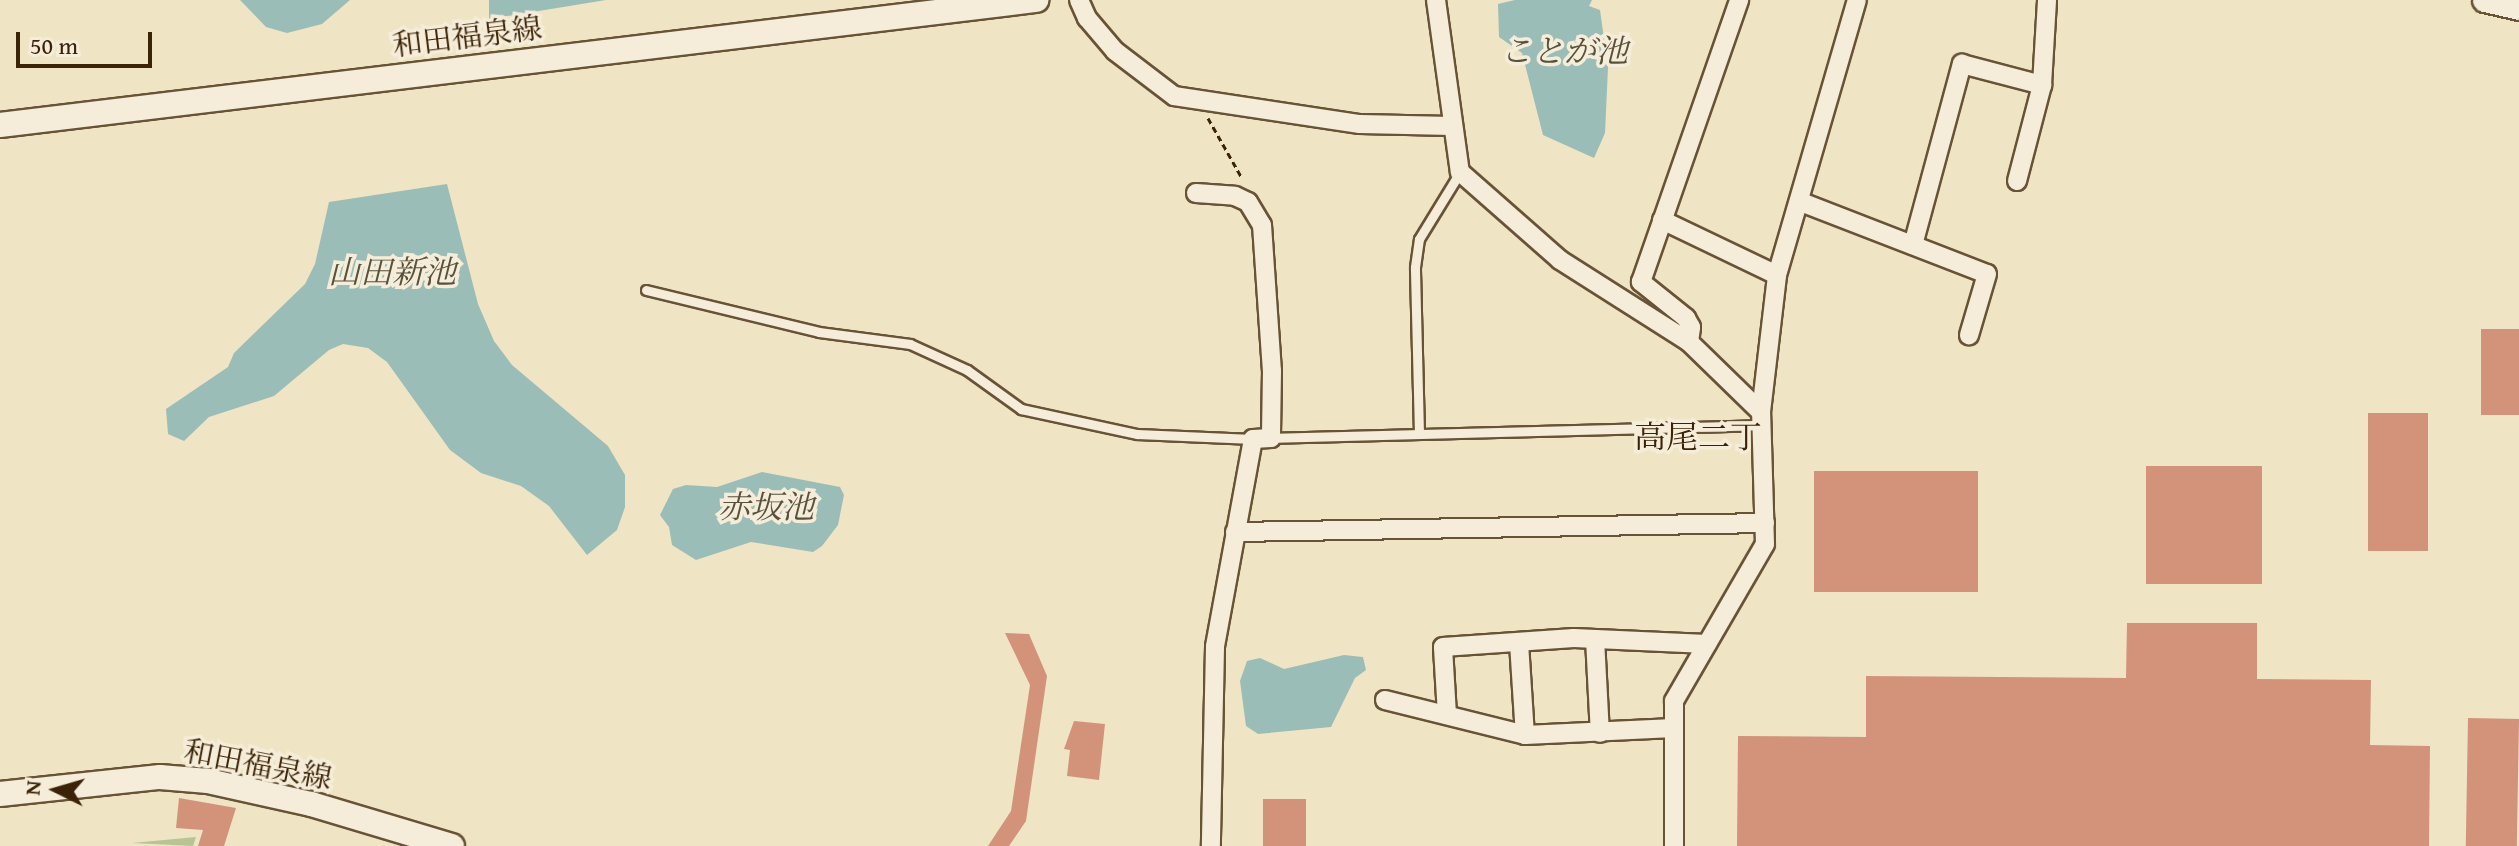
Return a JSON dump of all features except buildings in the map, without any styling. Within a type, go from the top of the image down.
[{"type":"main road","name":"和田福泉線","points":[[0,125],[1036,0]]},
{"type":"main road","points":[[2485,0],[2519,8]]},
{"type":"main road","name":"和田福泉線","points":[[0,794],[160,777],[208,781],[311,804],[452,846]]},
{"type":"street","points":[[1079,0],[1087,18],[1115,51],[1174,96],[1360,124],[1452,126]]},
{"type":"street","points":[[1436,0],[1460,172],[1560,260],[1689,342],[1762,419]]},
{"type":"street","points":[[1689,342],[1691,327],[1686,318],[1641,282],[1739,0]]},
{"type":"street","points":[[1674,846],[1674,701],[1765,544],[1762,419],[1777,275],[1801,202],[1857,0]]},
{"type":"street","points":[[2017,181],[2042,85],[2047,0]]},
{"type":"street","points":[[1913,245],[1962,64],[2042,85]]},
{"type":"street","points":[[1196,193],[1235,196],[1248,202],[1262,225],[1272,371],[1262,438],[1235,532],[1215,647],[1211,846]]},
{"type":"street","points":[[1801,202],[1987,274],[1969,335]]},
{"type":"street","points":[[1662,220],[1777,275]]},
{"type":"street","points":[[1235,532],[1765,523]]},
{"type":"street","points":[[1447,715],[1443,647],[1595,639],[1707,644]]},
{"type":"street","points":[[1595,639],[1600,733]]},
{"type":"street","points":[[1519,643],[1525,735]]},
{"type":"street","points":[[1385,700],[1525,735],[1674,728]]},
{"type":"lane","points":[[1419,434],[1415,267],[1419,239],[1460,172]]},
{"type":"lane","points":[[646,290],[819,332],[910,344],[967,370],[1021,409],[1137,434],[1262,438],[1762,419]]},
{"type":"path","points":[[1197,100],[1245,183]]},
{"type":"green space","points":[[196,837],[193,846],[132,843]]},
{"type":"water","points":[[240,0],[350,0],[322,24],[287,33],[266,27]]},
{"type":"water","points":[[489,0],[606,0],[489,19]]},
{"type":"water","name":"ことが池","points":[[1515,0],[1592,0],[1589,6],[1600,10],[1608,68],[1605,133],[1594,158],[1543,135],[1522,53],[1499,37],[1498,4]]},
{"type":"water","name":"山田新池","points":[[447,184],[478,304],[494,341],[512,365],[608,446],[625,475],[625,507],[617,530],[587,555],[549,506],[521,486],[481,473],[450,450],[387,362],[368,348],[343,344],[329,350],[274,396],[209,417],[184,441],[168,434],[166,409],[228,367],[234,353],[305,284],[315,264],[329,202]]},
{"type":"water","name":"赤坂池","points":[[762,472],[840,487],[844,495],[838,525],[822,546],[813,552],[751,542],[696,560],[672,545],[669,527],[660,515],[673,489],[686,485],[717,487]]},
{"type":"water","points":[[1344,655],[1363,657],[1366,670],[1355,678],[1331,727],[1258,734],[1246,726],[1240,681],[1247,661],[1260,658],[1284,669]]},
{"type":"district","name":"高尾二丁","points":[[1698,437]]}]
